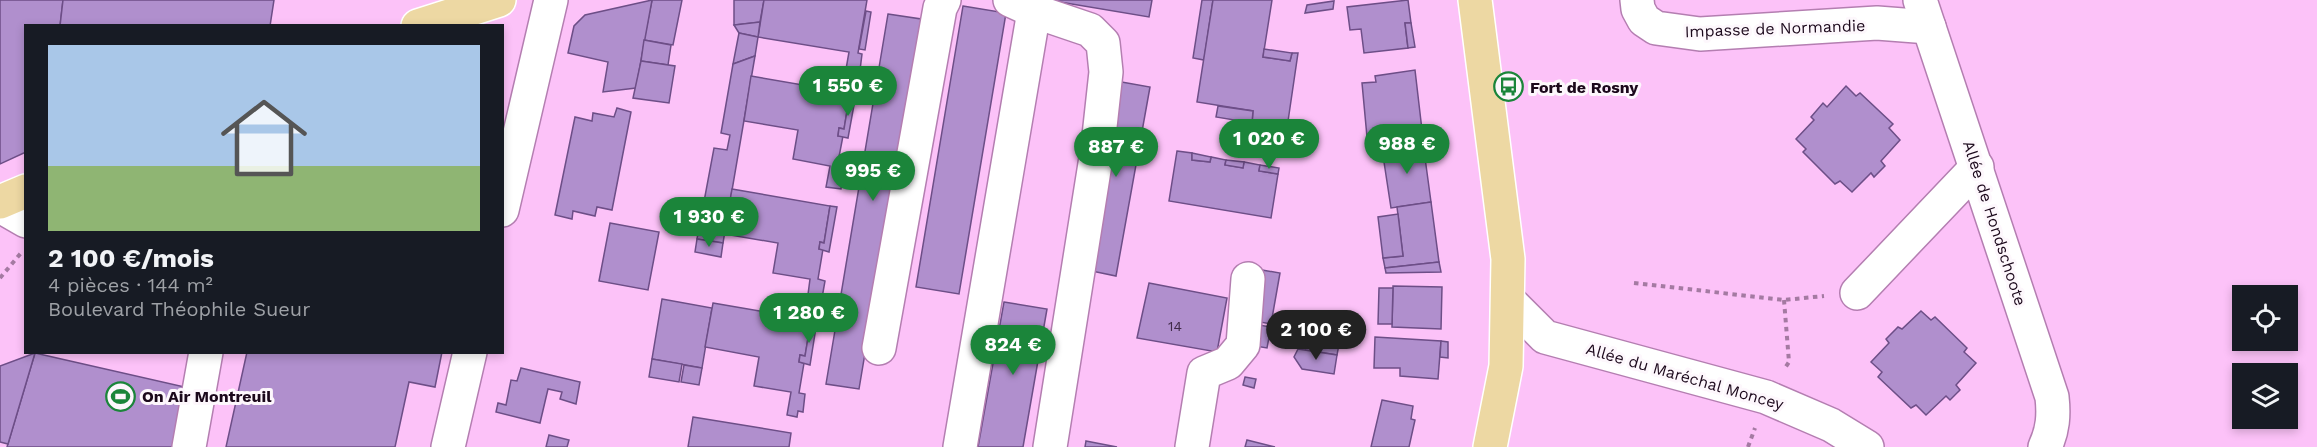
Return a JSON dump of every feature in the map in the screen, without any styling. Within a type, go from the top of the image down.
[{"type":"main road","points":[[424,24],[499,0]]},
{"type":"main road","points":[[1475,0],[1508,259],[1506,366],[1490,447]]},
{"type":"main road","points":[[0,204],[24,192]]},
{"type":"street","points":[[504,201],[551,0]]},
{"type":"street","points":[[879,348],[940,8],[944,0]]},
{"type":"street","name":"Impasse de Normandie","points":[[1637,0],[1638,9],[1644,20],[1656,28],[1700,34],[1877,24],[1925,13]]},
{"type":"street","points":[[960,447],[1022,6],[1090,30],[1103,43],[1106,72],[1098,145],[1050,447]]},
{"type":"street","name":"Allée de Hondschoote","points":[[1925,13],[2052,397],[2054,415],[2051,434],[2045,447]]},
{"type":"street","points":[[1857,293],[1977,167]]},
{"type":"street","points":[[0,204],[24,220]]},
{"type":"street","points":[[1192,447],[1204,373],[1228,363],[1243,345],[1248,279]]},
{"type":"street","name":"Allée du Maréchal Moncey","points":[[1509,301],[1545,337],[1766,397],[1831,425],[1867,447]]},
{"type":"street","points":[[189,447],[206,354]]},
{"type":"street","points":[[448,447],[470,354]]},
{"type":"path","points":[[0,278],[24,250]]},
{"type":"path","points":[[1634,283],[1784,300],[1857,293]]},
{"type":"path","points":[[1766,397],[1789,362],[1784,300]]},
{"type":"building","points":[[0,0],[63,0],[60,24],[24,24],[24,153],[0,164]]},
{"type":"building","points":[[63,0],[274,0],[270,24],[60,24]]},
{"type":"building","points":[[652,0],[682,0],[673,45],[644,40]]},
{"type":"building","points":[[652,0],[636,88],[603,92],[608,62],[568,53],[574,26],[585,15]]},
{"type":"building","points":[[734,0],[764,0],[760,22],[734,25]]},
{"type":"building","points":[[764,0],[867,0],[858,53],[862,54],[859,78],[845,75],[849,52],[758,37]]},
{"type":"building","points":[[1048,0],[1152,0],[1149,17]]},
{"type":"building","points":[[1202,0],[1213,0],[1204,60],[1193,58]]},
{"type":"building","points":[[1213,0],[1272,0],[1263,57],[1290,61],[1292,53],[1298,53],[1287,128],[1252,123],[1253,111],[1197,102]]},
{"type":"building","points":[[1408,0],[1411,23],[1405,23],[1408,48],[1364,53],[1361,29],[1350,30],[1347,7]]},
{"type":"building","points":[[1334,1],[1333,9],[1305,13],[1307,5]]},
{"type":"building","points":[[963,6],[1006,13],[959,294],[916,287]]},
{"type":"building","points":[[866,11],[871,12],[865,50],[859,49]]},
{"type":"building","points":[[888,14],[921,19],[859,389],[826,384]]},
{"type":"building","points":[[760,22],[758,37],[739,33],[734,25]]},
{"type":"building","points":[[1405,23],[1411,23],[1415,47],[1408,48]]},
{"type":"building","points":[[739,33],[758,37],[755,56],[733,64]]},
{"type":"building","points":[[644,40],[671,45],[668,65],[641,61]]},
{"type":"building","points":[[1264,49],[1292,53],[1290,61],[1263,57]]},
{"type":"building","points":[[755,56],[723,243],[697,239],[714,148],[727,150],[730,135],[721,133],[733,64]]},
{"type":"building","points":[[641,61],[675,66],[669,103],[633,98]]},
{"type":"building","points":[[1415,70],[1422,130],[1367,137],[1362,83],[1376,82],[1375,76]]},
{"type":"building","points":[[751,76],[850,93],[844,129],[839,128],[838,136],[843,136],[837,167],[844,168],[841,189],[826,187],[830,166],[793,159],[798,130],[744,121]]},
{"type":"building","points":[[1116,81],[1150,87],[1116,276],[1082,269]]},
{"type":"building","points":[[1846,86],[1856,96],[1860,93],[1893,124],[1889,128],[1900,140],[1881,161],[1885,166],[1874,177],[1871,173],[1852,192],[1840,181],[1835,184],[1803,152],[1806,149],[1796,139],[1814,120],[1811,117],[1823,103],[1827,107]]},
{"type":"building","points":[[850,93],[856,94],[848,138],[838,136],[839,128],[844,129]]},
{"type":"building","points":[[1218,106],[1253,111],[1252,123],[1216,117]]},
{"type":"building","points":[[617,108],[631,112],[612,210],[597,207],[595,216],[573,211],[572,219],[555,215],[575,117],[592,121],[593,113],[614,117]]},
{"type":"building","points":[[1423,143],[1431,202],[1391,208],[1382,149]]},
{"type":"building","points":[[1177,151],[1192,153],[1192,160],[1210,162],[1211,157],[1226,160],[1225,165],[1243,168],[1244,162],[1260,165],[1259,171],[1278,174],[1271,218],[1169,201]]},
{"type":"building","points":[[1192,153],[1211,157],[1210,162],[1192,160]]},
{"type":"building","points":[[1226,160],[1244,162],[1243,168],[1225,165]]},
{"type":"building","points":[[1260,165],[1279,168],[1278,174],[1259,171]]},
{"type":"building","points":[[732,189],[830,206],[824,243],[820,242],[819,249],[823,249],[818,279],[825,281],[822,298],[817,297],[817,303],[807,302],[810,279],[773,273],[778,243],[724,234]]},
{"type":"building","points":[[1431,202],[1439,262],[1385,268],[1383,258],[1403,256],[1397,207]]},
{"type":"building","points":[[830,206],[837,207],[829,252],[819,249],[820,242],[824,243]]},
{"type":"building","points":[[1398,214],[1403,256],[1383,258],[1378,217]]},
{"type":"building","points":[[610,223],[659,232],[648,290],[599,281]]},
{"type":"building","points":[[697,239],[723,243],[721,257],[695,252]]},
{"type":"building","points":[[1439,262],[1441,272],[1386,273],[1385,268]]},
{"type":"building","points":[[1262,270],[1280,273],[1271,324],[1254,321]]},
{"type":"building","points":[[1149,283],[1227,298],[1217,352],[1137,338]]},
{"type":"building","points":[[1393,286],[1442,287],[1441,329],[1392,327]]},
{"type":"building","points":[[1379,288],[1393,288],[1392,324],[1378,324]]},
{"type":"building","points":[[662,299],[712,308],[702,368],[652,359]]},
{"type":"building","points":[[1004,302],[1047,309],[1023,447],[978,447]]},
{"type":"building","points":[[713,303],[811,320],[805,356],[800,355],[799,362],[804,363],[799,393],[805,394],[803,412],[798,411],[797,417],[787,415],[791,392],[754,386],[759,357],[705,347]]},
{"type":"building","points":[[1921,311],[1931,320],[1935,317],[1967,348],[1964,352],[1976,363],[1956,385],[1960,390],[1950,400],[1946,396],[1926,415],[1916,405],[1911,408],[1878,377],[1882,372],[1871,362],[1889,343],[1886,339],[1898,327],[1902,329]]},
{"type":"building","points":[[1289,316],[1342,319],[1341,334],[1288,328]]},
{"type":"building","points":[[811,320],[817,321],[810,365],[799,362],[800,355],[805,356]]},
{"type":"building","points":[[1253,324],[1271,327],[1267,348],[1249,345]]},
{"type":"building","points":[[1308,332],[1341,334],[1337,355],[1305,350]]},
{"type":"building","points":[[1375,337],[1441,341],[1438,379],[1400,376],[1400,368],[1374,368]]},
{"type":"building","points":[[1441,341],[1448,342],[1448,358],[1440,357]]},
{"type":"building","points":[[1298,349],[1337,355],[1334,374],[1302,369],[1294,357]]},
{"type":"building","points":[[35,354],[189,388],[176,447],[7,447]]},
{"type":"building","points":[[35,354],[8,444],[0,442],[0,366]]},
{"type":"building","points":[[247,354],[442,354],[435,387],[409,382],[395,447],[226,447]]},
{"type":"building","points":[[652,359],[682,364],[679,382],[649,377]]},
{"type":"building","points":[[684,365],[702,368],[699,385],[681,382]]},
{"type":"building","points":[[521,368],[580,382],[576,404],[560,399],[562,392],[548,389],[540,423],[496,412],[498,403],[506,405],[511,380],[517,381]]},
{"type":"building","points":[[1245,377],[1256,379],[1254,388],[1243,385]]},
{"type":"building","points":[[1382,400],[1413,406],[1411,419],[1415,420],[1409,447],[1371,447]]},
{"type":"building","points":[[693,417],[791,433],[789,447],[688,447]]},
{"type":"building","points":[[549,435],[569,440],[567,447],[546,447]]},
{"type":"building","points":[[1247,440],[1275,447],[1245,447]]},
{"type":"building","points":[[1086,441],[1117,447],[1085,447]]},
{"type":"place","name":"Fort de Rosny","points":[[1509,87]]},
{"type":"place","name":"On Air Montreuil","points":[[121,396]]}]
